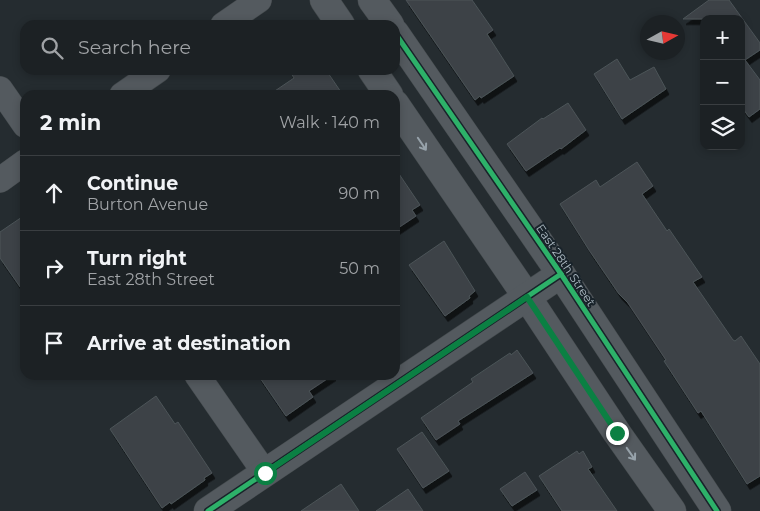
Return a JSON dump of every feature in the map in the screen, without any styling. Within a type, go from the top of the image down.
[{"type":"street","points":[[230,20],[259,0]]},
{"type":"street","points":[[324,0],[338,20]]},
{"type":"street","points":[[372,0],[386,20]]},
{"type":"street","name":"East 28th Street","points":[[400,40],[561,274],[717,511]]},
{"type":"street","points":[[129,90],[151,75]]},
{"type":"street","points":[[375,75],[386,90]]},
{"type":"street","points":[[0,89],[20,119]]},
{"type":"street","points":[[400,111],[617,433],[672,511]]},
{"type":"street","points":[[0,180],[20,166]]},
{"type":"street","points":[[208,511],[561,274]]},
{"type":"street","points":[[200,380],[265,473]]},
{"type":"building","points":[[406,0],[472,0],[493,30],[487,34],[514,76],[475,100]]},
{"type":"building","points":[[709,0],[729,0],[740,15],[700,15],[700,19],[685,18]]},
{"type":"building","points":[[745,22],[760,43],[760,50],[745,60]]},
{"type":"building","points":[[617,59],[630,80],[654,67],[666,89],[622,119],[594,74]]},
{"type":"building","points":[[745,60],[760,80],[760,109],[749,117],[745,112]]},
{"type":"building","points":[[292,75],[329,75],[340,90],[276,90],[294,78]]},
{"type":"building","points":[[568,103],[586,130],[561,149],[526,171],[507,144],[542,118]]},
{"type":"building","points":[[637,162],[653,186],[642,194],[702,277],[693,282],[733,340],[735,341],[741,336],[760,364],[760,476],[747,484],[701,411],[698,413],[664,361],[666,360],[628,303],[619,294],[589,250],[560,204],[596,180],[600,187]]},
{"type":"building","points":[[400,175],[420,205],[412,210],[416,216],[400,227]]},
{"type":"building","points":[[20,218],[20,287],[0,258],[0,232]]},
{"type":"building","points":[[444,241],[475,291],[469,296],[470,298],[445,316],[409,265]]},
{"type":"building","points":[[517,350],[533,373],[458,421],[460,424],[436,440],[421,418],[473,382],[471,379]]},
{"type":"building","points":[[261,380],[326,380],[309,391],[313,397],[286,416]]},
{"type":"building","points":[[156,396],[175,424],[178,422],[212,473],[171,504],[170,502],[162,508],[110,429]]},
{"type":"building","points":[[422,432],[449,471],[423,488],[397,449]]},
{"type":"building","points":[[577,451],[579,454],[583,451],[592,467],[588,469],[617,511],[562,511],[539,476]]},
{"type":"building","points":[[525,472],[537,490],[512,506],[500,489]]},
{"type":"building","points":[[341,484],[359,511],[301,511]]},
{"type":"building","points":[[408,489],[423,511],[376,511]]},
{"type":"cycle path","points":[[400,40],[561,274],[717,511]]},
{"type":"cycle path","points":[[208,511],[561,274]]},
{"type":"route","points":[[265,473],[527,297],[617,433]]}]
